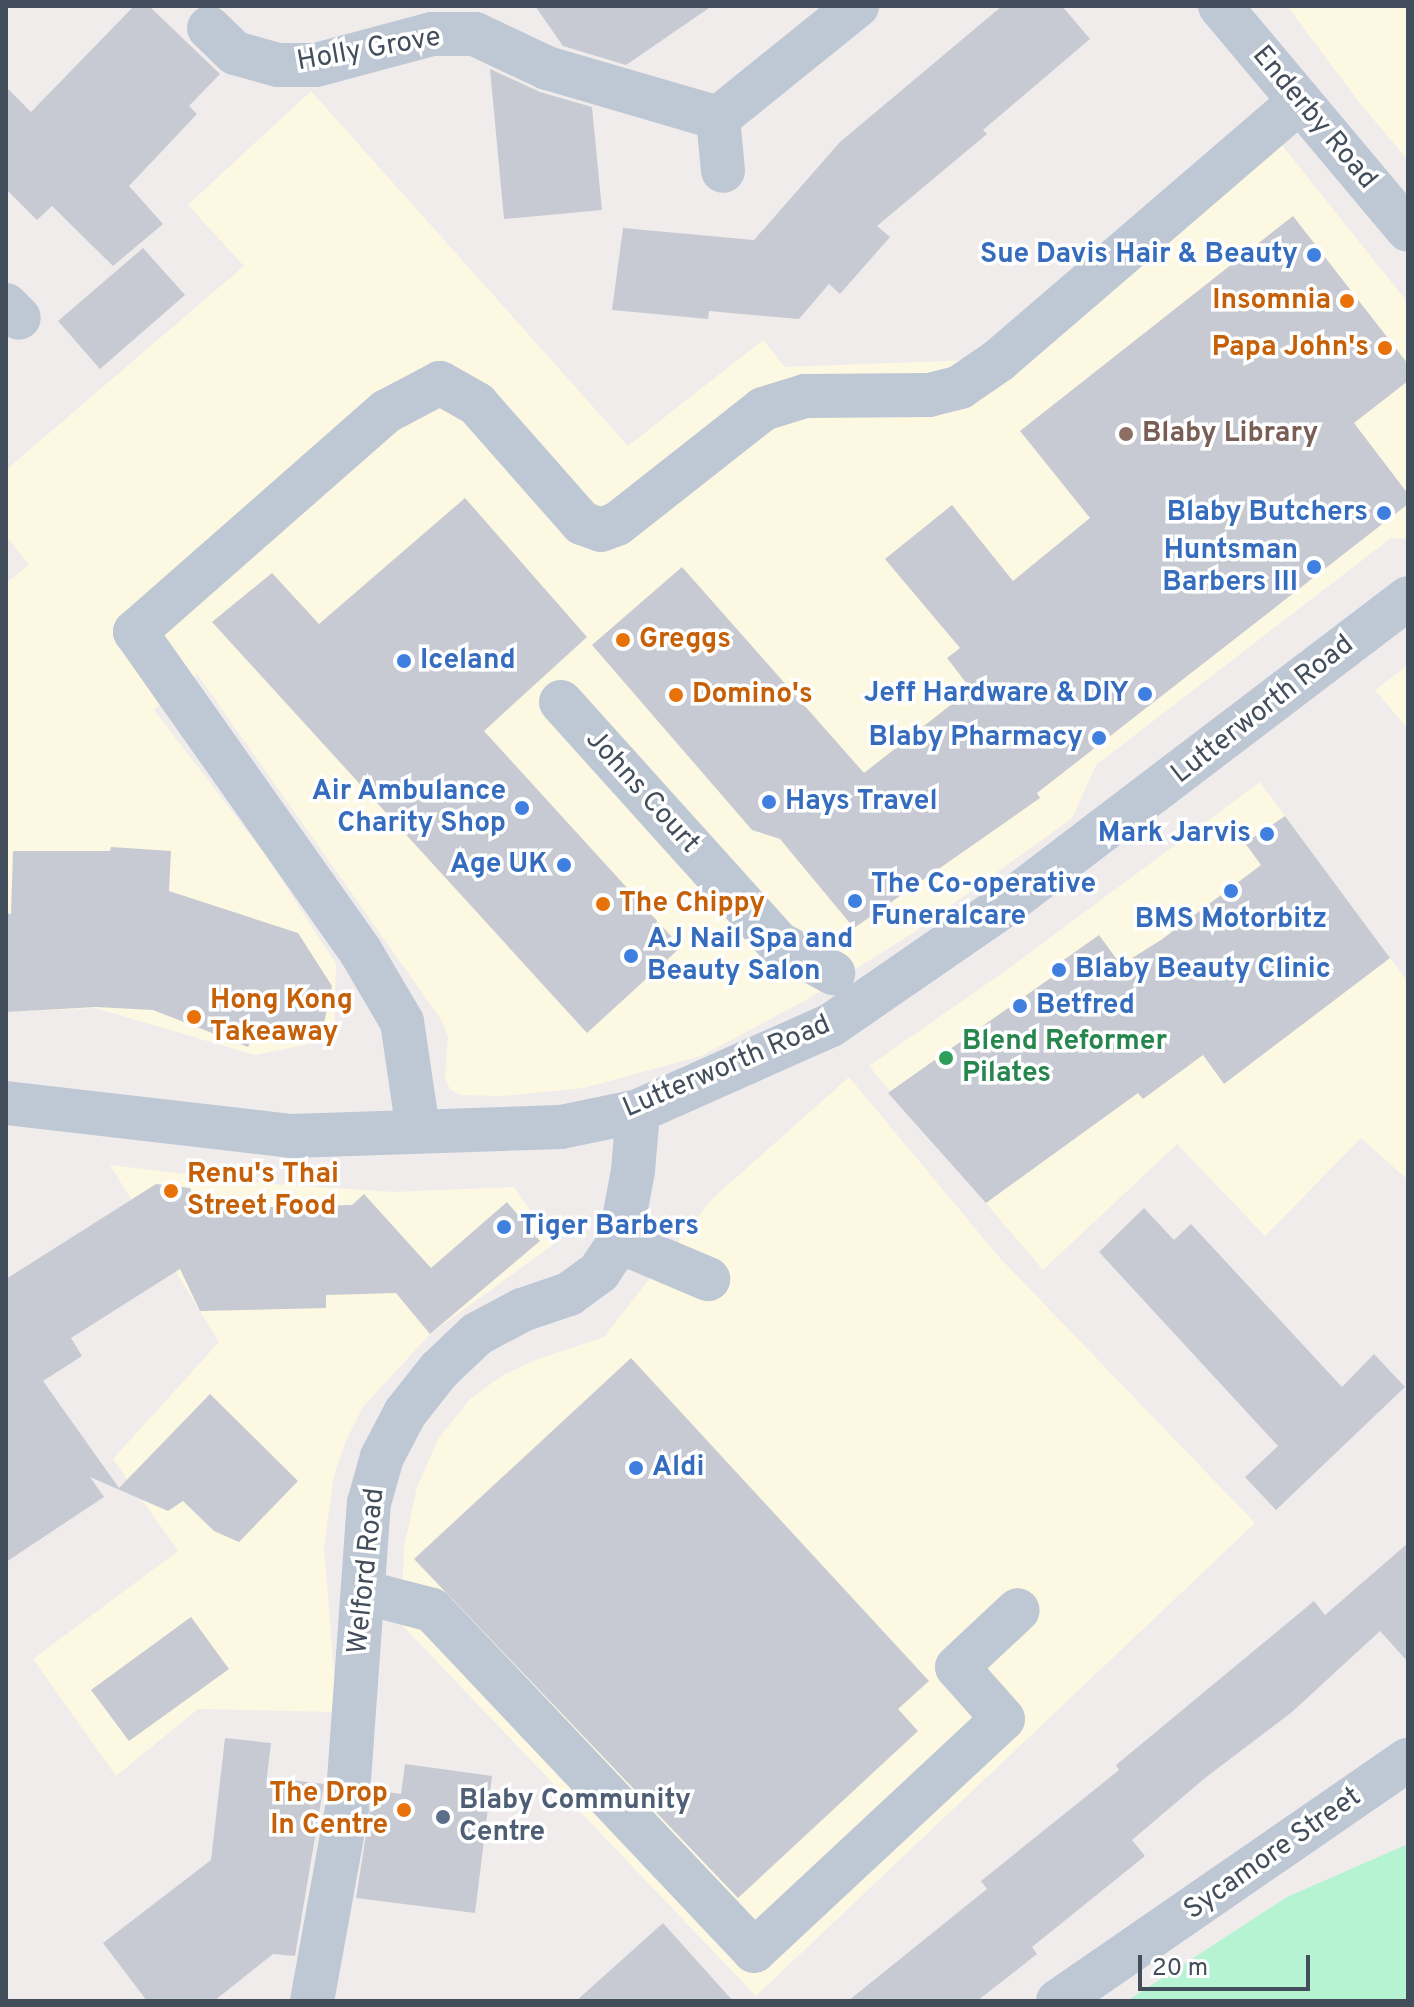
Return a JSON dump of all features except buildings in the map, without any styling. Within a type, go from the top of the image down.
[{"type":"street","points":[[723,171],[718,118],[857,6]]},
{"type":"street","name":"Enderby Road","points":[[1220,6],[1408,230]]},
{"type":"street","name":"Holly Grove","points":[[209,28],[235,53],[278,65],[316,65],[432,34],[475,34],[547,68],[718,118]]},
{"type":"street","points":[[418,1130],[402,1022],[361,952],[135,632],[387,411],[440,383],[477,404],[582,523],[601,530],[617,524],[763,409],[805,396],[929,395],[960,387],[998,361],[1299,102]]},
{"type":"street","name":"Lutterworth Road","points":[[6,1103],[291,1136],[561,1127],[638,1111],[831,1025],[1002,907],[1408,598]]},
{"type":"street","name":"Johns Court","points":[[561,702],[778,943],[833,973]]},
{"type":"street","name":"Welford Road","points":[[312,2001],[347,1808],[369,1503],[382,1457],[405,1413],[439,1370],[477,1334],[522,1310],[569,1294],[599,1272],[618,1241],[633,1171],[638,1111]]},
{"type":"street","points":[[618,1241],[708,1279]]},
{"type":"street","points":[[363,1592],[432,1610],[754,1951],[1003,1719],[957,1667],[1018,1610]]},
{"type":"street","name":"Sycamore Street","points":[[1058,2001],[1408,1760]]},
{"type":"shaded area","points":[[1287,6],[1408,6],[1408,160],[1362,106]]},
{"type":"shaded area","points":[[311,91],[628,446],[763,340],[785,367],[971,360],[1261,119],[1408,303],[1408,539],[1391,538],[1096,765],[1072,818],[913,933],[806,1000],[701,1056],[584,1088],[502,1096],[459,1095],[450,1089],[445,1079],[448,1037],[442,1021],[197,674],[154,710],[266,856],[336,964],[334,1039],[255,1055],[95,1008],[6,1012],[6,583],[29,565],[6,536],[6,470],[244,266],[188,205]]},
{"type":"shaded area","points":[[1408,665],[1408,729],[1375,690]]},
{"type":"shaded area","points":[[1260,782],[1408,982],[1408,1180],[1361,1138],[1265,1236],[1177,1144],[1043,1270],[869,1066],[1008,969]]},
{"type":"shaded area","points":[[849,1077],[999,1257],[1255,1523],[756,1996],[401,1624],[404,1547],[417,1487],[439,1438],[470,1399],[503,1375],[535,1360],[604,1337],[712,1199]]},
{"type":"shaded area","points":[[110,1165],[261,1183],[394,1192],[514,1187],[554,1244],[430,1334],[363,1407],[346,1441],[334,1475],[324,1546],[337,1712],[198,1709],[116,1776],[33,1659],[178,1551],[113,1459],[219,1342]]},
{"type":"green space","points":[[1408,1844],[1408,2001],[1127,2001],[1287,1897]]},
{"type":"place","name":"Sue Davis Hair & Beauty","points":[[1314,255]]},
{"type":"place","name":"Insomnia","points":[[1347,301]]},
{"type":"place","name":"Papa John's","points":[[1385,348]]},
{"type":"place","name":"Blaby Library","points":[[1126,434]]},
{"type":"place","name":"Blaby Butchers","points":[[1384,513]]},
{"type":"place","name":"Huntsman Barbers III","points":[[1314,567]]},
{"type":"place","name":"Greggs","points":[[623,640]]},
{"type":"place","name":"Iceland","points":[[404,661]]},
{"type":"place","name":"Jeff Hardware & DIY","points":[[1145,694]]},
{"type":"place","name":"Domino's","points":[[676,695]]},
{"type":"place","name":"Blaby Pharmacy","points":[[1099,738]]},
{"type":"place","name":"Hays Travel","points":[[769,802]]},
{"type":"place","name":"Air Ambulance Charity Shop","points":[[522,808]]},
{"type":"place","name":"Mark Jarvis","points":[[1267,834]]},
{"type":"place","name":"Age UK","points":[[564,865]]},
{"type":"place","name":"BMS Motorbitz","points":[[1231,891]]},
{"type":"place","name":"The Co-operative Funeralcare","points":[[855,901]]},
{"type":"place","name":"The Chippy","points":[[603,904]]},
{"type":"place","name":"AJ Nail Spa and Beauty Salon","points":[[631,956]]},
{"type":"place","name":"Blaby Beauty Clinic","points":[[1059,970]]},
{"type":"place","name":"Betfred","points":[[1020,1006]]},
{"type":"place","name":"Hong Kong Takeaway","points":[[194,1017]]},
{"type":"place","name":"Blend Reformer Pilates","points":[[946,1058]]},
{"type":"place","name":"Renu's Thai Street Food","points":[[171,1191]]},
{"type":"place","name":"Tiger Barbers","points":[[504,1227]]},
{"type":"place","name":"Aldi","points":[[636,1468]]},
{"type":"place","name":"The Drop In Centre","points":[[404,1810]]},
{"type":"place","name":"Blaby Community Centre","points":[[443,1817]]}]
